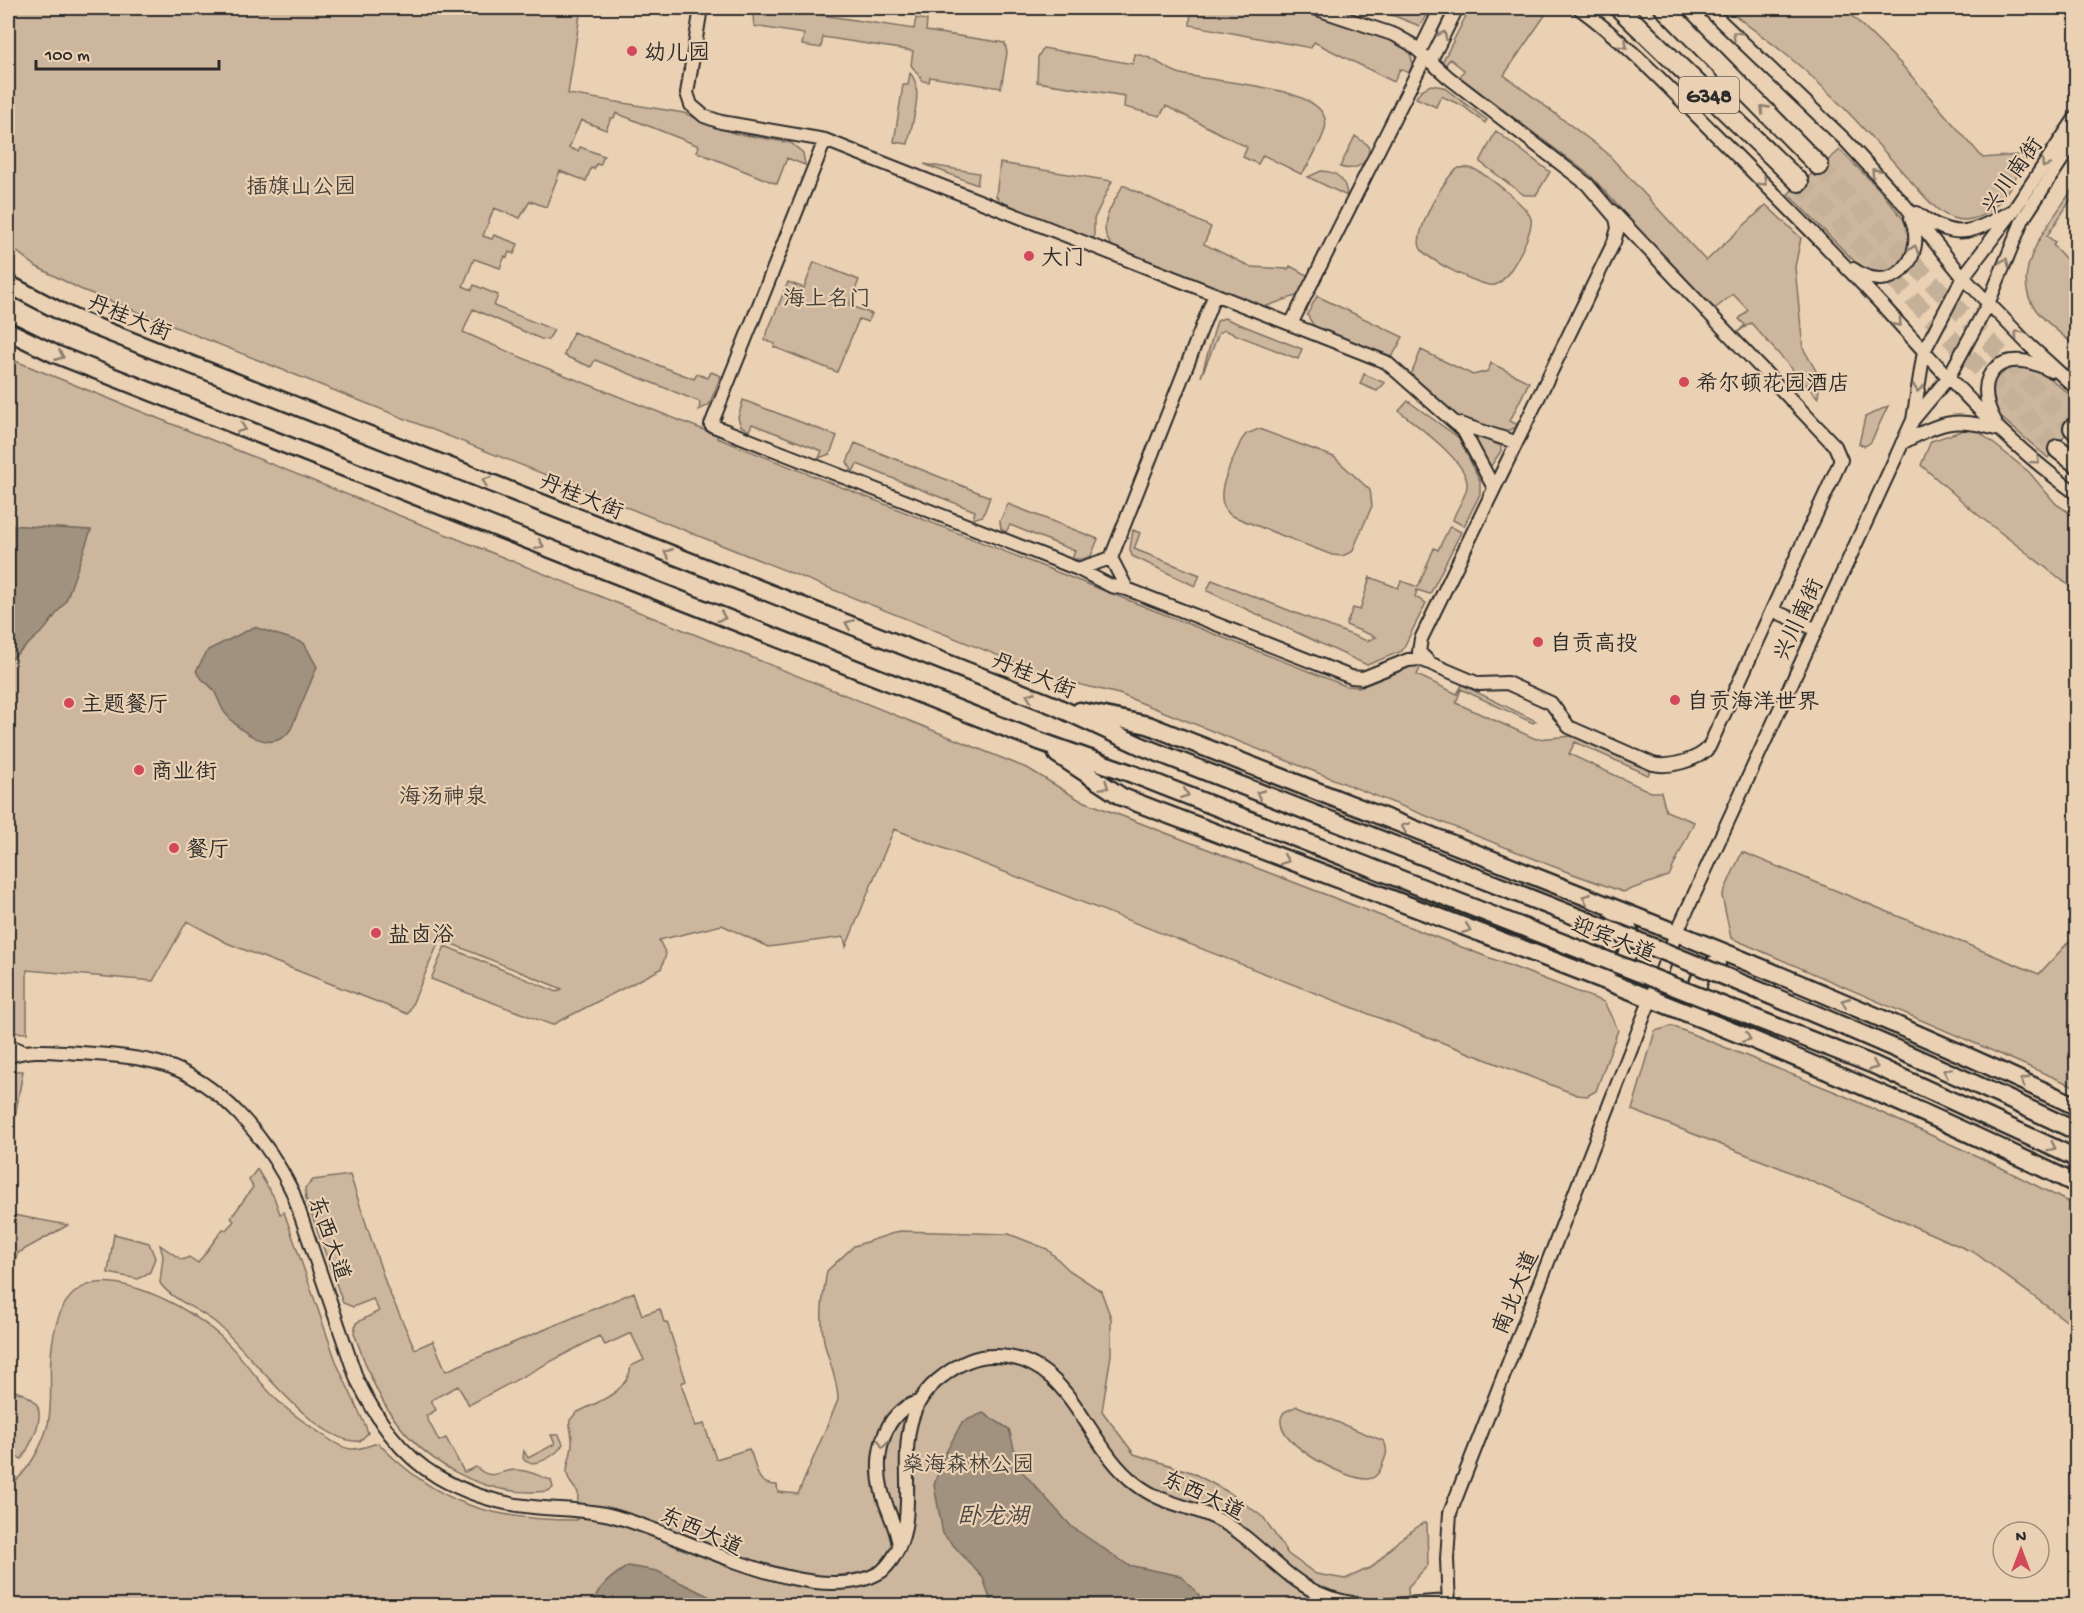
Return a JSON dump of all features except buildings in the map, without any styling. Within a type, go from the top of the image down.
[{"type":"highway","name":"G348","points":[[1619,8],[1798,182]]},
{"type":"highway","name":"G348","points":[[1664,8],[1819,166]]},
{"type":"highway","points":[[2058,449],[2076,463]]},
{"type":"main road","name":"丹桂大街","points":[[8,284],[73,318],[1053,705],[1141,746]]},
{"type":"main road","points":[[8,331],[55,354],[1039,741],[1122,797],[1652,1000],[1853,1081],[2076,1184]]},
{"type":"main road","points":[[1053,705],[1148,725],[1869,1012],[2076,1106]]},
{"type":"main road","name":"迎宾大道","points":[[1039,741],[1130,773],[1874,1065],[2076,1158]]},
{"type":"main road","name":"迎宾大道","points":[[1141,746],[1738,983],[1881,1042],[2076,1131]]},
{"type":"main road","points":[[1578,972],[1594,973],[1614,968],[1627,956],[1631,935],[1628,926],[1608,907]]},
{"type":"main road","points":[[1719,1027],[1700,1009],[1697,998],[1699,978],[1711,965],[1718,962],[1744,962]]},
{"type":"street","points":[[701,8],[687,89],[688,101],[694,110],[718,122],[825,141],[1386,362],[1457,423],[1467,435],[1494,488]]},
{"type":"street","points":[[1314,8],[1395,35],[1587,184],[1835,446],[1840,454],[1839,468],[1709,747],[1700,755],[1665,766],[1653,764],[1569,727],[1551,703],[1526,691],[1503,682],[1479,684],[1427,660],[1419,652],[1421,639]]},
{"type":"street","points":[[1425,57],[1441,8]]},
{"type":"street","points":[[1291,324],[1425,57],[1457,8]]},
{"type":"street","points":[[1580,8],[1604,26],[1665,84],[1836,255],[1948,378],[2000,430],[2076,493]]},
{"type":"street","points":[[1707,8],[1844,139],[1903,203],[1963,278],[2074,386]]},
{"type":"street","name":"兴川南街","points":[[1913,420],[1924,351],[1963,278],[2014,210],[2076,117]]},
{"type":"street","name":"兴川南街","points":[[1652,1000],[1676,934],[1913,420],[1948,378],[1988,304],[2023,219],[2076,138]]},
{"type":"street","points":[[825,141],[711,424],[1077,569],[1111,586],[1127,589],[1351,677],[1363,678],[1408,660],[1427,660]]},
{"type":"street","points":[[1836,255],[1859,273],[1873,279],[1897,274],[1914,254],[1917,242],[1915,227],[1903,203]]},
{"type":"street","points":[[1903,203],[1931,224],[1948,232],[1970,231],[2014,210]]},
{"type":"street","points":[[1408,660],[1421,639],[1614,242],[1617,223],[1612,211]]},
{"type":"street","points":[[1127,589],[1111,558],[1215,294]]},
{"type":"street","points":[[2000,430],[1986,398],[1992,375],[2003,362],[2026,360],[2040,364],[2074,386]]},
{"type":"street","points":[[1902,443],[1948,423],[1964,421],[2000,430]]},
{"type":"street","points":[[1457,423],[1515,442]]},
{"type":"street","points":[[1077,569],[1111,558]]},
{"type":"street","points":[[1772,610],[1815,629]]},
{"type":"street","name":"南北大道","points":[[1449,1603],[1447,1559],[1450,1513],[1652,1000]]},
{"type":"street","points":[[8,1045],[22,1050]]},
{"type":"street","name":"东西大道","points":[[8,1057],[22,1050],[108,1055],[163,1064],[196,1080],[218,1095],[246,1122],[281,1168],[293,1193],[357,1380],[385,1430],[407,1454],[435,1476],[463,1490],[495,1501],[530,1507],[585,1510],[625,1520],[741,1571],[784,1586],[847,1590],[878,1575],[899,1549],[906,1520],[906,1445],[918,1402],[929,1386],[972,1359],[992,1356],[1019,1359],[1045,1371],[1070,1395],[1098,1443],[1134,1483],[1162,1501],[1221,1521],[1316,1593],[1341,1601],[1370,1605]]},
{"type":"street","points":[[899,1549],[897,1533],[881,1490],[882,1440],[887,1426],[898,1413],[906,1406],[918,1402]]},
{"type":"street","points":[[1376,1605],[1449,1603]]},
{"type":"green space","name":"插旗山公园","points":[[8,8],[581,8],[568,94],[684,113],[733,133],[791,143],[803,153],[805,165],[787,158],[777,184],[697,152],[699,146],[616,113],[606,130],[581,120],[569,148],[578,151],[580,147],[604,156],[600,165],[596,164],[594,169],[591,168],[586,181],[560,171],[546,207],[530,201],[520,218],[494,208],[483,236],[492,239],[494,235],[518,244],[514,254],[509,252],[507,257],[505,256],[500,268],[474,259],[463,286],[472,290],[474,285],[498,295],[494,306],[554,330],[548,340],[541,339],[473,309],[463,332],[539,365],[714,434],[718,433],[717,438],[1346,686],[1361,687],[1413,666],[1421,666],[1417,675],[1457,694],[1462,685],[1536,721],[1533,723],[1461,689],[1456,703],[1536,739],[1573,736],[1650,771],[1648,775],[1575,742],[1569,754],[1651,792],[1661,792],[1666,811],[1694,822],[1669,876],[1623,892],[1565,871],[1119,694],[1057,679],[80,289],[37,267],[8,245]]},
{"type":"green space","points":[[756,8],[808,13],[809,8],[823,8],[822,15],[914,29],[916,18],[927,20],[926,31],[1005,43],[1007,53],[1001,88],[930,77],[929,82],[923,81],[911,65],[913,51],[823,37],[821,48],[802,45],[804,34],[754,26],[753,15]]},
{"type":"green space","points":[[1191,8],[1294,8],[1399,43],[1411,56],[1411,68],[1409,73],[1400,69],[1394,82],[1314,42],[1311,48],[1190,25]]},
{"type":"green space","points":[[1374,8],[1430,8],[1420,26]]},
{"type":"green space","points":[[1470,8],[1550,8],[1504,75],[1606,152],[1706,261],[1766,205],[1801,238],[1795,267],[1803,348],[1820,378],[1818,398],[1751,323],[1738,332],[1745,325],[1739,319],[1748,310],[1733,294],[1716,308],[1706,304],[1591,176],[1460,77],[1464,70],[1450,59],[1444,67],[1442,63]]},
{"type":"green space","points":[[1727,8],[1844,8],[1900,63],[1983,158],[2030,154],[2004,195],[1988,212],[1966,220],[1943,214],[1931,204],[1852,116],[1819,83]]},
{"type":"green space","points":[[1043,48],[1133,64],[1135,54],[1149,58],[1181,74],[1281,91],[1300,97],[1315,106],[1324,116],[1326,126],[1320,142],[1301,174],[1263,155],[1258,164],[1243,157],[1247,147],[1166,106],[1160,116],[1124,107],[1125,96],[1037,82],[1038,57]]},
{"type":"green space","points":[[910,73],[914,80],[917,97],[908,144],[894,142],[903,85],[908,85]]},
{"type":"green space","points":[[1431,85],[1443,87],[1487,120],[1485,123],[1463,106],[1441,96],[1436,107],[1416,98],[1421,90]]},
{"type":"green space","points":[[1496,131],[1550,172],[1536,195],[1524,195],[1480,162]]},
{"type":"green space","points":[[1355,136],[1368,145],[1368,156],[1357,167],[1340,167]]},
{"type":"green space","points":[[1840,150],[1878,188],[1910,227],[1908,252],[1905,259],[1894,269],[1880,272],[1859,266],[1788,194]]},
{"type":"green space","points":[[1000,163],[1112,181],[1094,219],[1094,240],[1001,203],[996,196]]},
{"type":"green space","points":[[924,164],[979,173],[977,185]]},
{"type":"green space","points":[[1459,168],[1471,168],[1487,177],[1515,199],[1531,219],[1531,225],[1519,256],[1507,275],[1495,285],[1488,285],[1454,272],[1420,247],[1422,229],[1432,204],[1446,181]]},
{"type":"green space","points":[[1321,171],[1327,171],[1340,178],[1345,185],[1347,196],[1308,177]]},
{"type":"green space","points":[[2076,184],[2076,192],[2047,236],[2055,242],[2053,245],[2076,270],[2076,347],[2036,310],[2028,294],[2026,278],[2036,245]]},
{"type":"green space","points":[[1123,185],[1211,227],[1204,244],[1251,267],[1288,269],[1290,266],[1309,276],[1299,295],[1264,307],[1112,246],[1107,238],[1105,223]]},
{"type":"green space","name":"海上名门","points":[[814,262],[859,280],[849,305],[872,314],[868,322],[859,319],[837,372],[774,347],[775,344],[764,340],[788,282],[804,288]]},
{"type":"green space","points":[[1317,296],[1403,337],[1393,355],[1390,356],[1314,326],[1307,315]]},
{"type":"green space","points":[[1224,318],[1302,349],[1298,359],[1224,330],[1219,333],[1201,377],[1217,321]]},
{"type":"green space","points":[[573,332],[694,379],[697,374],[708,378],[711,372],[721,376],[709,405],[699,410],[700,402],[595,360],[591,367],[567,357],[564,355]]},
{"type":"green space","points":[[1421,350],[1473,375],[1488,371],[1491,363],[1529,382],[1510,421],[1518,425],[1506,431],[1491,430],[1467,422],[1448,410],[1411,375]]},
{"type":"green space","name":"海汤神泉","points":[[8,358],[1029,769],[1078,799],[1604,1002],[1618,1030],[1596,1091],[1587,1096],[1577,1095],[894,829],[846,947],[844,937],[768,947],[722,925],[659,940],[666,954],[661,969],[552,1025],[431,979],[445,946],[557,992],[562,989],[440,939],[408,1014],[227,943],[187,921],[153,981],[27,970],[27,1033],[8,1032]]},
{"type":"green space","points":[[2027,365],[2046,375],[2076,400],[2076,420],[2048,458],[1996,413],[1992,394],[1995,380],[2010,367]]},
{"type":"green space","points":[[1364,374],[1385,383],[1377,391],[1360,384]]},
{"type":"green space","points":[[743,400],[837,436],[830,454],[819,458],[822,451],[752,424],[749,431],[741,426],[738,418]]},
{"type":"green space","points":[[1408,401],[1459,438],[1480,481],[1480,494],[1464,526],[1453,520],[1466,490],[1466,477],[1440,445],[1399,411]]},
{"type":"green space","points":[[1888,406],[1871,442],[1865,446],[1859,444],[1865,417]]},
{"type":"green space","points":[[1973,427],[2029,472],[2056,504],[2076,517],[2076,591],[1978,515],[1921,465],[1931,441]]},
{"type":"green space","points":[[1259,429],[1334,457],[1370,490],[1372,506],[1352,552],[1342,556],[1332,555],[1232,516],[1225,509],[1222,491],[1228,469],[1246,434]]},
{"type":"green space","points":[[1479,437],[1501,446],[1501,451],[1491,466],[1487,465],[1476,442]]},
{"type":"green space","points":[[855,443],[990,497],[983,516],[973,519],[975,511],[857,464],[853,472],[847,462]]},
{"type":"green space","points":[[1008,504],[1098,539],[1091,556],[1072,559],[1075,551],[1010,525],[1006,532],[1001,529],[1000,521]]},
{"type":"green space","points":[[1450,526],[1461,532],[1430,594],[1417,590],[1415,597],[1426,603],[1402,651],[1367,665],[1207,591],[1212,580],[1367,641],[1376,637],[1346,625],[1353,608],[1360,610],[1370,577],[1398,588],[1401,581],[1418,587],[1434,548],[1438,550]]},
{"type":"green space","points":[[1133,530],[1140,533],[1134,549],[1200,575],[1195,586],[1132,556],[1130,549]]},
{"type":"green space","points":[[1742,852],[2039,974],[2076,934],[2076,1087],[1731,938],[1722,896]]},
{"type":"green space","points":[[1672,1026],[1838,1093],[1990,1162],[2076,1206],[2076,1328],[1975,1253],[1778,1167],[1632,1110],[1655,1031]]},
{"type":"green space","points":[[8,1071],[23,1071],[8,1157]]},
{"type":"green space","points":[[257,1169],[274,1197],[280,1214],[284,1212],[337,1364],[366,1427],[368,1433],[360,1441],[342,1438],[323,1428],[303,1413],[216,1323],[171,1294],[160,1283],[163,1256],[160,1245],[182,1260],[189,1257],[198,1263],[223,1229],[226,1230],[234,1221],[231,1218],[253,1187],[249,1180]]},
{"type":"green space","name":"燊海森林公园","points":[[350,1175],[387,1287],[415,1349],[433,1341],[446,1371],[634,1292],[642,1315],[660,1309],[664,1322],[667,1322],[686,1381],[681,1383],[695,1426],[704,1424],[716,1459],[749,1449],[757,1473],[764,1482],[777,1485],[778,1492],[798,1494],[838,1400],[822,1323],[827,1271],[854,1246],[900,1231],[1009,1234],[1047,1249],[1069,1270],[1101,1291],[1111,1318],[1111,1355],[1102,1411],[1134,1454],[1191,1472],[1230,1493],[1264,1518],[1288,1554],[1316,1574],[1345,1579],[1372,1567],[1399,1540],[1423,1523],[1427,1523],[1428,1565],[1408,1587],[1409,1605],[8,1606],[8,1488],[33,1459],[42,1443],[48,1424],[51,1356],[55,1329],[62,1308],[73,1294],[86,1286],[102,1282],[142,1290],[187,1311],[227,1342],[281,1404],[340,1446],[354,1449],[378,1443],[422,1481],[468,1505],[518,1517],[577,1520],[578,1492],[568,1479],[567,1473],[572,1444],[570,1420],[576,1413],[618,1390],[629,1375],[631,1366],[644,1360],[631,1333],[605,1345],[599,1336],[469,1405],[458,1386],[431,1400],[436,1410],[426,1416],[439,1441],[446,1438],[464,1472],[476,1467],[492,1475],[521,1470],[551,1480],[553,1488],[548,1491],[524,1492],[500,1489],[454,1472],[415,1443],[399,1425],[380,1397],[354,1333],[356,1323],[379,1311],[373,1299],[353,1307],[343,1303],[306,1199],[305,1188],[313,1180]]},
{"type":"green space","points":[[8,1214],[68,1225],[18,1253],[8,1278]]},
{"type":"green space","points":[[114,1234],[149,1243],[155,1258],[150,1272],[138,1279],[108,1273]]},
{"type":"green space","points":[[10,1389],[30,1397],[38,1408],[36,1431],[22,1459],[8,1454],[8,1395]]},
{"type":"green space","points":[[1297,1406],[1384,1441],[1386,1454],[1378,1474],[1368,1479],[1357,1478],[1326,1466],[1296,1445],[1286,1434],[1281,1422],[1284,1412]]},
{"type":"green space","points":[[551,1435],[559,1435],[563,1444],[556,1452],[541,1461],[525,1461],[524,1451],[528,1458],[555,1444]]},
{"type":"water","points":[[8,525],[91,530],[66,601],[45,629],[8,662]]},
{"type":"water","points":[[254,627],[304,643],[317,667],[291,729],[284,737],[275,741],[257,739],[232,721],[225,713],[212,688],[196,671],[208,650]]},
{"type":"water","name":"卧龙湖","points":[[983,1413],[1009,1429],[1019,1468],[1072,1527],[1128,1565],[1181,1576],[1199,1595],[1200,1605],[992,1605],[983,1578],[943,1534],[934,1485],[943,1458],[962,1422]]},
{"type":"water","points":[[628,1566],[657,1571],[710,1597],[736,1605],[594,1605],[601,1588]]},
{"type":"tunnel","points":[[1819,166],[2073,428]]},
{"type":"tunnel","points":[[1799,182],[2058,449]]},
{"type":"place","name":"幼儿园","points":[[632,51]]},
{"type":"place","name":"大门","points":[[1029,256]]},
{"type":"place","name":"希尔顿花园酒店","points":[[1684,382]]},
{"type":"place","name":"自贡高投","points":[[1538,642]]},
{"type":"place","name":"自贡海洋世界","points":[[1675,700]]},
{"type":"place","name":"主题餐厅","points":[[69,703]]},
{"type":"place","name":"商业街","points":[[139,770]]},
{"type":"place","name":"餐厅","points":[[174,848]]},
{"type":"place","name":"盐卤浴","points":[[376,933]]}]
